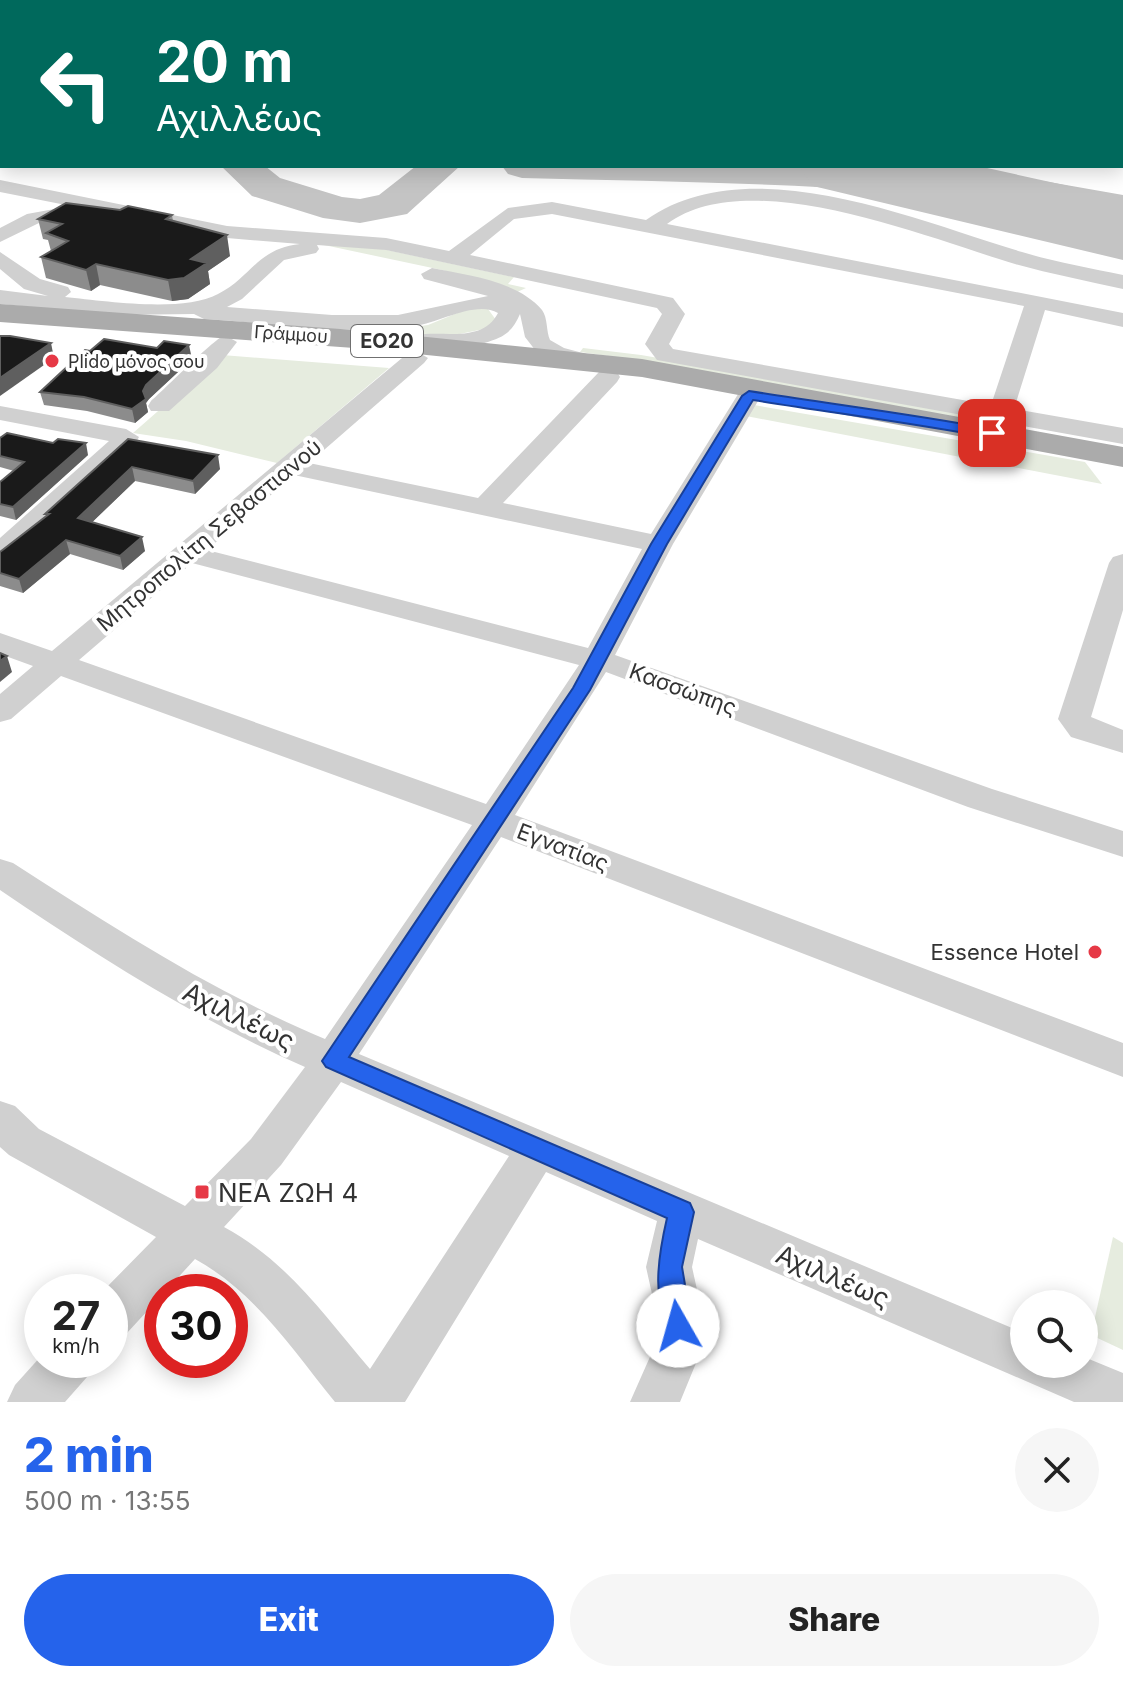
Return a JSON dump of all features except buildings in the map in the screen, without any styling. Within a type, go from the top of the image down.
[{"type":"main road","name":"Γράμμου","points":[[0,313],[597,369]]},
{"type":"main road","name":"Γράμμου","points":[[0,323],[225,342],[410,350]]},
{"type":"main road","name":"ΕΟ20","points":[[597,369],[760,392],[828,408],[860,410],[1123,457]]},
{"type":"street","points":[[5,196],[51,172]]},
{"type":"street","points":[[5,196],[93,205],[218,231],[380,243],[566,281],[669,305],[674,317],[657,346],[665,355],[1123,436]]},
{"type":"street","points":[[649,227],[678,207],[701,201],[781,197],[876,215],[1019,258],[1123,282]]},
{"type":"street","points":[[0,236],[31,219],[75,212],[93,205]]},
{"type":"street","points":[[453,258],[501,219],[526,209],[560,209],[1123,320]]},
{"type":"street","points":[[192,304],[213,290],[269,237]]},
{"type":"street","points":[[241,306],[256,270],[275,256],[312,248],[469,283],[516,309]]},
{"type":"street","points":[[113,305],[10,270],[0,296],[113,305],[241,306],[396,324],[431,319],[462,306],[474,299],[469,283]]},
{"type":"street","points":[[410,350],[479,337],[499,328],[516,309],[550,303],[566,281]]},
{"type":"street","points":[[1000,414],[1037,302]]},
{"type":"street","points":[[462,306],[486,303],[534,315],[533,333],[540,344],[552,352],[597,369],[484,507]]},
{"type":"street","points":[[160,406],[209,363],[225,342]]},
{"type":"street","name":"Μητροπολίτη Σεβαστιανού","points":[[0,711],[291,467],[410,350]]},
{"type":"street","points":[[128,1298],[276,1140],[334,1061],[496,821],[599,660],[659,544],[760,392]]},
{"type":"street","points":[[0,413],[126,437],[0,553]]},
{"type":"street","points":[[291,467],[659,544]]},
{"type":"street","name":"Κασσώπης","points":[[186,553],[599,660],[980,798],[1123,844]]},
{"type":"street","points":[[1123,563],[1114,621],[1075,710],[1076,723],[1083,729],[1123,742]]},
{"type":"street","name":"Εγνατίας","points":[[0,643],[59,661],[496,821],[1123,1060]]},
{"type":"street","name":"Αχιλλέως","points":[[0,872],[84,930],[202,1001],[681,1212],[1010,1351]]},
{"type":"street","points":[[0,1119],[24,1142],[192,1231],[257,1273],[366,1402]]},
{"type":"street","points":[[377,1402],[537,1149]]},
{"type":"street","points":[[655,1402],[677,1351],[677,1303],[669,1267],[681,1212]]},
{"type":"street","points":[[32,1402],[54,1378]]},
{"type":"street","points":[[1075,1378],[1123,1398]]},
{"type":"shaded area","points":[[324,245],[373,247],[514,277],[508,284],[526,288],[515,293],[442,270]]},
{"type":"shaded area","points":[[467,309],[488,309],[496,320],[484,329],[445,337],[211,318],[400,329],[428,325]]},
{"type":"shaded area","points":[[583,348],[641,355],[995,416],[991,425],[580,352]]},
{"type":"shaded area","points":[[222,355],[389,368],[277,463],[186,441],[133,433]]},
{"type":"shaded area","points":[[754,405],[1085,462],[1102,484],[746,416]]},
{"type":"shaded area","points":[[1113,1237],[1123,1243],[1123,1350],[1098,1338],[1098,1304]]},
{"type":"taxiway","points":[[243,168],[266,187],[338,209],[360,211],[392,205],[438,168]]},
{"type":"taxiway","points":[[612,168],[899,178],[1049,194],[1123,207]]},
{"type":"runway","points":[[856,168],[1123,229]]},
{"type":"place","name":"Plido μόνος σου","points":[[52,361]]},
{"type":"place","name":"Essence Hotel","points":[[1095,952]]},
{"type":"place","name":"ΝΕΑ ΖΩΗ 4","points":[[202,1192]]},
{"type":"route","points":[[678,1326],[677,1303],[669,1267],[681,1212],[334,1061],[581,690],[659,544],[749,396],[860,410],[992,433]]}]
